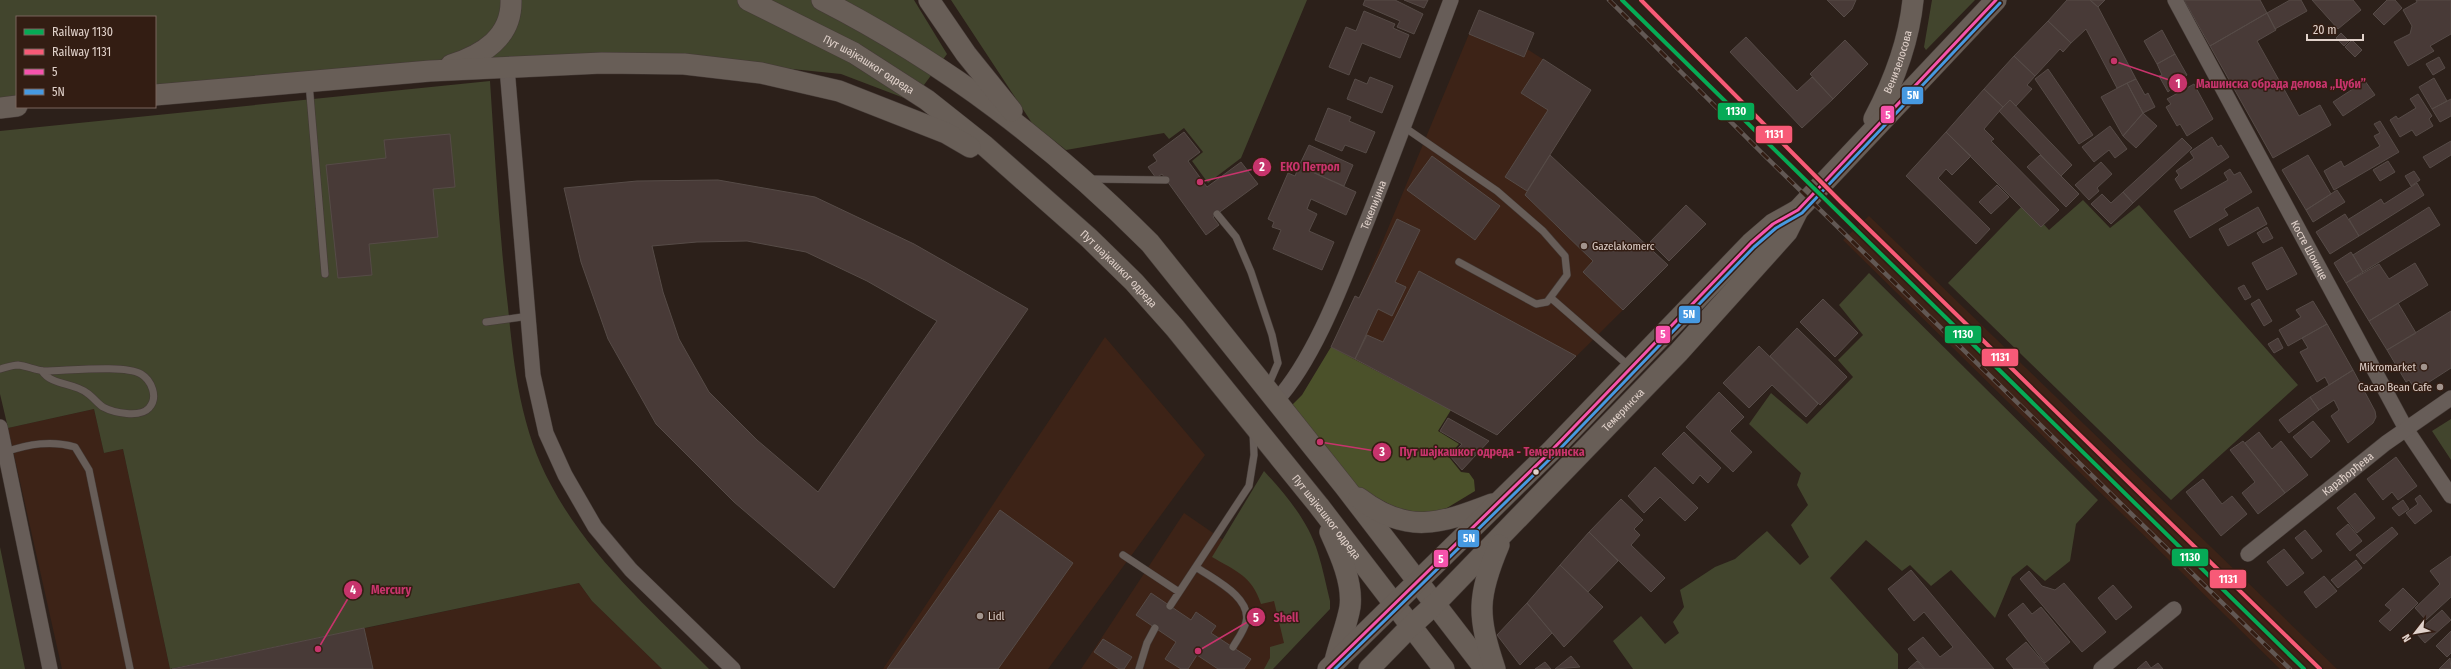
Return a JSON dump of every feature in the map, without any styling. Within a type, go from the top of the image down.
[{"type":"main road","points":[[430,72],[469,60],[488,48],[502,35],[508,23],[511,0]]},
{"type":"main road","name":"Пут шајкашког одреда","points":[[748,0],[854,53],[895,78],[954,121],[1089,238],[1134,282],[1175,328],[1252,422],[1444,669]]},
{"type":"main road","points":[[822,0],[958,80],[1026,129],[1125,218],[1174,271],[1345,487],[1485,669]]},
{"type":"main road","points":[[930,0],[966,54],[990,81],[1026,129]]},
{"type":"main road","name":"Венизелосова","points":[[1861,142],[1891,82],[1909,28],[1913,0]]},
{"type":"main road","name":"Темеринска","points":[[1331,665],[1551,451],[1751,243],[1774,224],[1798,210],[1996,0]]},
{"type":"main road","points":[[502,35],[507,68]]},
{"type":"main road","points":[[156,95],[430,72],[602,63],[684,64],[761,73],[839,91],[946,133],[1014,172]]},
{"type":"main road","points":[[0,108],[16,106]]},
{"type":"main road","name":"Темеринска","points":[[1369,669],[1435,604],[1679,352],[1787,232],[1798,210]]},
{"type":"main road","points":[[1345,487],[1367,505],[1393,518],[1415,524],[1433,523],[1498,502]]},
{"type":"main road","points":[[1318,506],[1347,576],[1350,596],[1350,607],[1331,665]]},
{"type":"main road","points":[[1495,669],[1485,638],[1482,592],[1504,533]]},
{"type":"street","name":"Текелијина","points":[[1271,395],[1289,387],[1327,316],[1356,249],[1404,127],[1451,0]]},
{"type":"street","name":"Косте Шокице","points":[[2175,0],[2406,429],[2451,496]]},
{"type":"street","points":[[507,68],[533,375],[546,433],[565,475],[595,527],[631,570],[733,669]]},
{"type":"street","name":"Карађорђева","points":[[2248,554],[2406,429],[2451,398]]},
{"type":"street","points":[[0,428],[50,669]]},
{"type":"street","points":[[2101,669],[2174,609]]},
{"type":"lane","points":[[309,82],[324,274]]},
{"type":"lane","points":[[1404,127],[1497,191],[1557,244],[1565,256],[1567,275],[1550,298],[1543,304],[1536,304],[1459,262]]},
{"type":"lane","points":[[1083,180],[1166,180]]},
{"type":"lane","points":[[1217,214],[1236,237],[1254,278],[1272,335],[1278,363],[1271,395]]},
{"type":"lane","points":[[1550,298],[1631,367]]},
{"type":"lane","points":[[486,322],[529,316]]},
{"type":"lane","points":[[0,369],[16,365],[42,371],[127,370],[141,374],[148,381],[153,388],[153,398],[150,407],[143,412],[133,414],[119,411],[104,407],[86,392],[47,378],[42,371]]},
{"type":"lane","points":[[1170,606],[1249,486],[1254,455],[1252,422]]},
{"type":"lane","points":[[5,452],[31,443],[64,444],[75,447],[89,470],[130,669]]},
{"type":"lane","points":[[1123,555],[1179,592]]},
{"type":"lane","points":[[1196,567],[1232,592],[1245,606],[1246,622],[1233,648]]},
{"type":"lane","points":[[1139,669],[1147,643],[1155,628]]},
{"type":"shaded area","points":[[1469,34],[1523,57],[1527,49],[1591,90],[1525,195],[1593,261],[1583,272],[1623,310],[1497,435],[1331,347],[1355,296],[1359,298]]},
{"type":"shaded area","points":[[1869,216],[2337,669],[2280,669],[1843,240]]},
{"type":"shaded area","points":[[1105,337],[1205,455],[1048,669],[883,669]]},
{"type":"shaded area","points":[[94,409],[104,453],[123,449],[170,669],[62,669],[8,428]]},
{"type":"shaded area","points":[[1184,513],[1277,577],[1290,647],[1271,669],[1081,669]]},
{"type":"shaded area","points":[[579,583],[592,601],[662,669],[172,669]]},
{"type":"green space","points":[[0,0],[914,0],[947,54],[912,101],[841,74],[772,67],[156,89],[156,16],[16,16],[16,99],[0,100]]},
{"type":"green space","points":[[951,0],[1307,0],[1241,158],[1208,183],[1192,161],[1203,152],[1184,128],[1169,139],[1164,133],[1066,150],[1032,123]]},
{"type":"green space","points":[[1932,0],[1975,0],[1926,50],[1924,47]]},
{"type":"green space","points":[[490,81],[500,223],[513,353],[520,399],[532,443],[551,485],[566,511],[584,536],[623,583],[709,669],[662,669],[592,601],[579,583],[170,669],[123,449],[104,453],[94,409],[8,428],[0,394],[0,131]]},
{"type":"green space","points":[[2083,200],[2110,228],[2139,205],[2298,385],[2171,500],[1948,283],[2025,203],[2049,230]]},
{"type":"green space","points":[[1869,273],[2098,500],[2076,524],[2070,561],[2045,581],[2027,565],[2012,577],[1995,618],[1951,570],[1931,586],[1910,565],[1902,571],[1866,540],[1830,578],[1898,654],[1898,669],[1633,669],[1613,641],[1641,616],[1665,644],[1679,633],[1673,622],[1684,607],[1680,590],[1715,567],[1735,559],[1767,531],[1800,565],[1809,557],[1791,525],[1808,505],[1797,485],[1801,473],[1749,424],[1771,393],[1807,424],[1853,377],[1838,360],[1863,335],[1839,305]]},
{"type":"green space","points":[[1331,347],[1451,410],[1438,431],[1459,444],[1448,456],[1461,472],[1469,473],[1474,480],[1475,491],[1437,514],[1415,518],[1355,486],[1288,409],[1302,395]]},
{"type":"green space","points":[[2451,419],[2451,460],[2432,431]]},
{"type":"green space","points":[[1264,471],[1296,509],[1309,530],[1318,553],[1330,601],[1330,609],[1273,669],[1264,669],[1270,658],[1270,647],[1284,643],[1274,601],[1261,604],[1253,587],[1242,575],[1212,557]]},
{"type":"green space","points":[[0,547],[25,669],[0,669]]},
{"type":"building","points":[[1365,0],[1395,0],[1423,14],[1414,34],[1397,27],[1400,21],[1363,5]]},
{"type":"building","points":[[1404,0],[1428,0],[1424,8]]},
{"type":"building","points":[[1827,0],[1856,0],[1852,9],[1844,17]]},
{"type":"building","points":[[2067,0],[2090,0],[2098,7],[2136,79],[2117,88],[2086,29],[2071,43],[2048,21]]},
{"type":"building","points":[[2090,0],[2105,0],[2098,7]]},
{"type":"building","points":[[2184,0],[2260,0],[2267,13],[2210,46]]},
{"type":"building","points":[[2290,0],[2301,0],[2307,11],[2275,29],[2267,13]]},
{"type":"building","points":[[2312,0],[2353,0],[2361,10],[2338,29]]},
{"type":"building","points":[[2387,0],[2395,0],[2402,8],[2384,25],[2373,14]]},
{"type":"building","points":[[2416,0],[2451,0],[2451,34],[2430,46],[2434,51],[2408,66],[2394,42],[2410,34],[2412,26],[2403,10],[2417,2]]},
{"type":"building","points":[[1479,10],[1534,33],[1524,57],[1469,34]]},
{"type":"building","points":[[1364,11],[1395,24],[1393,28],[1409,35],[1400,58],[1362,43],[1349,75],[1329,67],[1346,27],[1356,31]]},
{"type":"building","points":[[2267,13],[2276,30],[2257,41],[2299,116],[2320,105],[2331,125],[2273,158],[2210,46]]},
{"type":"building","points":[[2048,21],[2071,43],[2063,52],[2060,49],[2035,76],[2014,56]]},
{"type":"building","points":[[2162,30],[2175,54],[2157,64],[2144,41]]},
{"type":"building","points":[[2341,33],[2349,41],[2344,46],[2336,38]]},
{"type":"building","points":[[1746,37],[1797,91],[1812,77],[1833,99],[1802,128],[1730,52]]},
{"type":"building","points":[[1845,40],[1868,64],[1833,99],[1810,74]]},
{"type":"building","points":[[2352,40],[2362,50],[2355,57],[2345,47]]},
{"type":"building","points":[[2175,54],[2187,75],[2168,92],[2159,76],[2162,75],[2157,64]]},
{"type":"building","points":[[2014,56],[2035,76],[2027,85],[2032,89],[2016,106],[2010,100],[2003,107],[1984,89]]},
{"type":"building","points":[[2439,57],[2445,68],[2433,75],[2426,64]]},
{"type":"building","points":[[1543,59],[1591,90],[1527,191],[1505,177],[1548,110],[1521,93]]},
{"type":"building","points":[[2048,69],[2093,135],[2079,144],[2035,79]]},
{"type":"building","points":[[1370,77],[1393,86],[1382,113],[1347,99],[1355,79],[1367,84]]},
{"type":"building","points":[[2434,78],[2447,101],[2432,109],[2419,87]]},
{"type":"building","points":[[2136,79],[2145,95],[2148,93],[2155,107],[2143,113],[2127,83]]},
{"type":"building","points":[[2365,81],[2375,95],[2343,116],[2333,102]]},
{"type":"building","points":[[2127,83],[2143,113],[2123,136],[2101,97]]},
{"type":"building","points":[[2194,84],[2213,119],[2187,136],[2180,124],[2177,126],[2166,107],[2171,104],[2167,99]]},
{"type":"building","points":[[1984,89],[2003,107],[1984,129],[1994,139],[1991,141],[2059,210],[2041,227],[1946,132]]},
{"type":"building","points":[[2418,94],[2432,116],[2429,119],[2433,126],[2416,136],[2412,130],[2400,137],[2390,120],[2396,116],[2398,119],[2416,108],[2410,99]]},
{"type":"building","points":[[2451,99],[2451,116],[2440,122],[2432,109]]},
{"type":"building","points":[[2010,100],[2072,165],[2061,176],[1999,111]]},
{"type":"building","points":[[1328,108],[1351,117],[1349,121],[1375,132],[1366,153],[1345,145],[1342,151],[1315,140]]},
{"type":"building","points":[[2143,113],[2157,126],[2136,148],[2123,136]]},
{"type":"building","points":[[2380,121],[2399,152],[2334,190],[2324,171],[2341,161],[2344,167],[2380,146],[2374,136],[2380,133],[2374,124]]},
{"type":"building","points":[[2110,126],[2127,149],[2115,158],[2109,150],[2094,162],[2082,147]]},
{"type":"building","points":[[1184,132],[1200,152],[1188,161],[1207,187],[1241,162],[1258,184],[1213,217],[1219,225],[1206,235],[1162,174],[1156,178],[1148,167],[1157,161],[1153,155]]},
{"type":"building","points":[[1946,132],[1971,156],[1952,175],[1946,169],[1938,178],[1990,229],[1976,244],[1906,176]]},
{"type":"building","points":[[450,134],[455,187],[433,189],[438,237],[369,244],[372,275],[338,278],[326,165],[386,158],[384,140]]},
{"type":"building","points":[[2212,137],[2218,147],[2221,145],[2229,157],[2181,189],[2175,179],[2179,175],[2176,171],[2194,158],[2190,152]]},
{"type":"building","points":[[2182,138],[2192,148],[2133,203],[2123,192]]},
{"type":"building","points":[[2451,141],[2451,155],[2430,168],[2423,157]]},
{"type":"building","points":[[1309,145],[1353,165],[1344,186],[1299,166]]},
{"type":"building","points":[[1550,155],[1668,265],[1623,310],[1583,272],[1593,261],[1525,195]]},
{"type":"building","points":[[2040,155],[2079,194],[2066,207],[2027,167]]},
{"type":"building","points":[[2308,155],[2331,194],[2306,210],[2282,170]]},
{"type":"building","points":[[1432,156],[1500,206],[1475,240],[1407,190]]},
{"type":"building","points":[[2388,161],[2395,172],[2380,181],[2373,170]]},
{"type":"building","points":[[2101,162],[2112,174],[2097,188],[2099,191],[2089,200],[2075,185]]},
{"type":"building","points":[[1299,166],[1356,192],[1346,215],[1311,199],[1307,209],[1317,214],[1309,231],[1334,242],[1322,270],[1273,249],[1281,230],[1272,227],[1274,222],[1268,219],[1288,173],[1295,176]]},
{"type":"building","points":[[2230,169],[2234,175],[2240,172],[2252,192],[2224,209],[2228,215],[2190,238],[2174,211],[2228,180],[2224,173]]},
{"type":"building","points":[[2414,171],[2420,180],[2411,186],[2405,176]]},
{"type":"building","points":[[718,180],[815,197],[914,244],[1028,309],[834,588],[734,502],[656,424],[608,339],[581,262],[564,188],[637,181]],"holes":[[[747,241],[806,252],[867,281],[937,321],[818,492],[757,440],[709,392],[679,339],[663,292],[652,246],[697,242]]]},
{"type":"building","points":[[2417,183],[2424,195],[2359,236],[2349,219],[2381,199],[2384,204]]},
{"type":"building","points":[[1997,185],[2009,197],[1991,214],[1979,202]]},
{"type":"building","points":[[2337,190],[2345,202],[2313,222],[2306,210]]},
{"type":"building","points":[[2123,192],[2133,203],[2111,224],[2091,204],[2102,194],[2111,203]]},
{"type":"building","points":[[1686,205],[1706,224],[1669,261],[1650,242]]},
{"type":"building","points":[[2258,207],[2267,224],[2228,246],[2219,229]]},
{"type":"building","points":[[2429,207],[2440,225],[2363,272],[2353,255]]},
{"type":"building","points":[[2345,214],[2359,236],[2330,254],[2316,232]]},
{"type":"building","points":[[1397,219],[1420,230],[1395,282],[1406,287],[1392,316],[1378,309],[1355,359],[1331,347],[1355,296],[1359,298]]},
{"type":"building","points":[[2267,227],[2273,238],[2263,243],[2257,233]]},
{"type":"building","points":[[2282,247],[2297,274],[2267,290],[2252,263]]},
{"type":"building","points":[[2351,252],[2363,272],[2346,283],[2334,263]]},
{"type":"building","points":[[2415,263],[2428,285],[2369,321],[2346,283],[2379,264],[2389,279]]},
{"type":"building","points":[[1419,271],[1576,356],[1497,435],[1355,359],[1367,335],[1383,342]]},
{"type":"building","points":[[2244,285],[2251,297],[2245,300],[2238,288]]},
{"type":"building","points":[[1823,299],[1858,333],[1835,357],[1800,322]]},
{"type":"building","points":[[2259,299],[2272,321],[2264,326],[2251,304]]},
{"type":"building","points":[[2313,301],[2327,324],[2288,346],[2279,330],[2301,317],[2296,310]]},
{"type":"building","points":[[2398,303],[2416,333],[2387,350],[2369,321]]},
{"type":"building","points":[[2451,311],[2451,368],[2423,386],[2420,382],[2413,386],[2409,380],[2406,382],[2387,350]]},
{"type":"building","points":[[2327,324],[2353,370],[2329,385],[2325,377],[2317,382],[2300,352],[2308,348],[2302,338]]},
{"type":"building","points":[[1797,328],[1847,377],[1820,405],[1770,356]]},
{"type":"building","points":[[2278,338],[2283,348],[2274,353],[2268,344]]},
{"type":"building","points":[[1759,346],[1818,404],[1806,417],[1772,385],[1749,408],[1723,383]]},
{"type":"building","points":[[2353,370],[2375,411],[2376,417],[2373,423],[2348,443],[2331,416],[2339,410],[2334,400],[2319,410],[2310,397]]},
{"type":"building","points":[[1719,392],[1744,417],[1730,431],[1752,452],[1733,472],[1686,427]]},
{"type":"building","points":[[2310,397],[2319,410],[2289,433],[2279,420]]},
{"type":"building","points":[[1448,418],[1489,441],[1462,470],[1450,456],[1462,444],[1440,431]]},
{"type":"building","points":[[2313,421],[2330,441],[2311,458],[2293,437]]},
{"type":"building","points":[[1684,432],[1721,468],[1708,483],[1700,475],[1693,484],[1662,454]]},
{"type":"building","points":[[2259,432],[2272,449],[2281,441],[2308,475],[2285,493],[2245,443]]},
{"type":"building","points":[[2243,441],[2285,493],[2258,514],[2242,493],[2255,482],[2230,450]]},
{"type":"building","points":[[2396,457],[2417,486],[2398,500],[2392,492],[2383,500],[2367,479]]},
{"type":"building","points":[[1655,467],[1698,508],[1685,521],[1660,497],[1644,513],[1628,496]]},
{"type":"building","points":[[2203,479],[2222,504],[2232,496],[2247,514],[2221,536],[2186,492]]},
{"type":"building","points":[[2355,493],[2375,518],[2357,533],[2337,508]]},
{"type":"building","points":[[2420,495],[2432,511],[2415,524],[2406,513],[2418,504],[2415,499]]},
{"type":"building","points":[[1621,499],[1643,520],[1634,529],[1640,535],[1631,545],[1665,578],[1651,592],[1589,532]]},
{"type":"building","points":[[2403,500],[2409,509],[2399,516],[2392,508]]},
{"type":"building","name":"Lidl","points":[[1000,510],[1073,563],[998,669],[887,669]]},
{"type":"building","points":[[2348,524],[2362,541],[2350,551],[2336,534]]},
{"type":"building","points":[[2392,527],[2398,534],[2364,564],[2356,555]]},
{"type":"building","points":[[2305,530],[2322,551],[2312,559],[2295,538]]},
{"type":"building","points":[[1589,532],[1618,561],[1588,592],[1560,565]]},
{"type":"building","points":[[2284,549],[2304,573],[2287,586],[2267,562]]},
{"type":"building","points":[[2451,556],[2451,597],[2426,620],[2415,608],[2440,584],[2430,571]]},
{"type":"building","points":[[2356,560],[2362,568],[2338,588],[2331,580]]},
{"type":"building","points":[[1560,565],[1603,607],[1564,647],[1527,603]]},
{"type":"building","points":[[1911,570],[1994,669],[1925,669],[1908,649],[1923,637],[1940,657],[1953,647],[1924,612],[1914,621],[1888,589]]},
{"type":"building","points":[[2029,571],[2042,586],[2055,590],[2064,583],[2106,632],[2082,652],[2020,579]]},
{"type":"building","points":[[2324,576],[2337,591],[2316,608],[2304,592]]},
{"type":"building","points":[[2113,585],[2132,607],[2116,620],[2098,598]]},
{"type":"building","points":[[2403,588],[2418,603],[2390,631],[2379,621],[2391,610],[2385,605]]},
{"type":"building","points":[[1151,593],[1191,620],[1196,612],[1216,626],[1211,633],[1251,659],[1244,669],[1218,669],[1197,655],[1188,669],[1181,669],[1165,659],[1176,642],[1136,615]]},
{"type":"building","points":[[1527,603],[1552,633],[1520,665],[1497,635]]},
{"type":"building","points":[[2023,603],[2032,614],[2041,607],[2070,642],[2045,663],[2008,615]]},
{"type":"building","points":[[2442,610],[2451,620],[2425,643],[2416,633]]},
{"type":"building","points":[[364,628],[373,669],[172,669]]},
{"type":"building","points":[[2451,631],[2451,653],[2447,657],[2436,646]]},
{"type":"building","points":[[1103,639],[1132,657],[1124,669],[1119,669],[1094,652]]},
{"type":"building","points":[[2026,642],[2049,669],[2014,669],[2006,659]]},
{"type":"building","points":[[1571,656],[1580,667],[1555,669]]},
{"type":"building","points":[[2450,658],[2451,669],[2439,669]]},
{"type":"building","points":[[1917,661],[1924,669],[1908,669]]},
{"type":"building","points":[[2146,661],[2151,668],[2158,663],[2163,669],[2137,669]]},
{"type":"building","points":[[1545,662],[1551,669],[1535,669]]},
{"type":"railway","points":[[1609,0],[1764,155],[2290,669]]},
{"type":"rail line","name":"1130","points":[[1622,0],[2304,669]]},
{"type":"rail line","name":"1131","points":[[1641,0],[1841,202],[2320,669]]},
{"type":"transit line","name":"5","points":[[1328,669],[1551,451],[1751,243],[1773,224],[1798,210],[1996,0]]},
{"type":"transit line","name":"5N","points":[[1335,669],[1554,455],[1754,247],[1776,228],[1802,213],[2000,3]]},
{"type":"place","name":"Машинска обрада делова „Цуби”","points":[[2114,61]]},
{"type":"place","name":"ЕКО Петрол","points":[[1200,182]]},
{"type":"place","name":"Gazelakomerc","points":[[1584,246]]},
{"type":"place","name":"Mikromarket","points":[[2424,367]]},
{"type":"place","name":"Cacao Bean Cafe","points":[[2440,387]]},
{"type":"place","name":"Пут шајкашког одреда - Темеринска","points":[[1320,442]]},
{"type":"place","name":"Lidl","points":[[980,616]]},
{"type":"place","name":"Mercury","points":[[318,649]]},
{"type":"place","name":"Shell","points":[[1198,651]]}]
